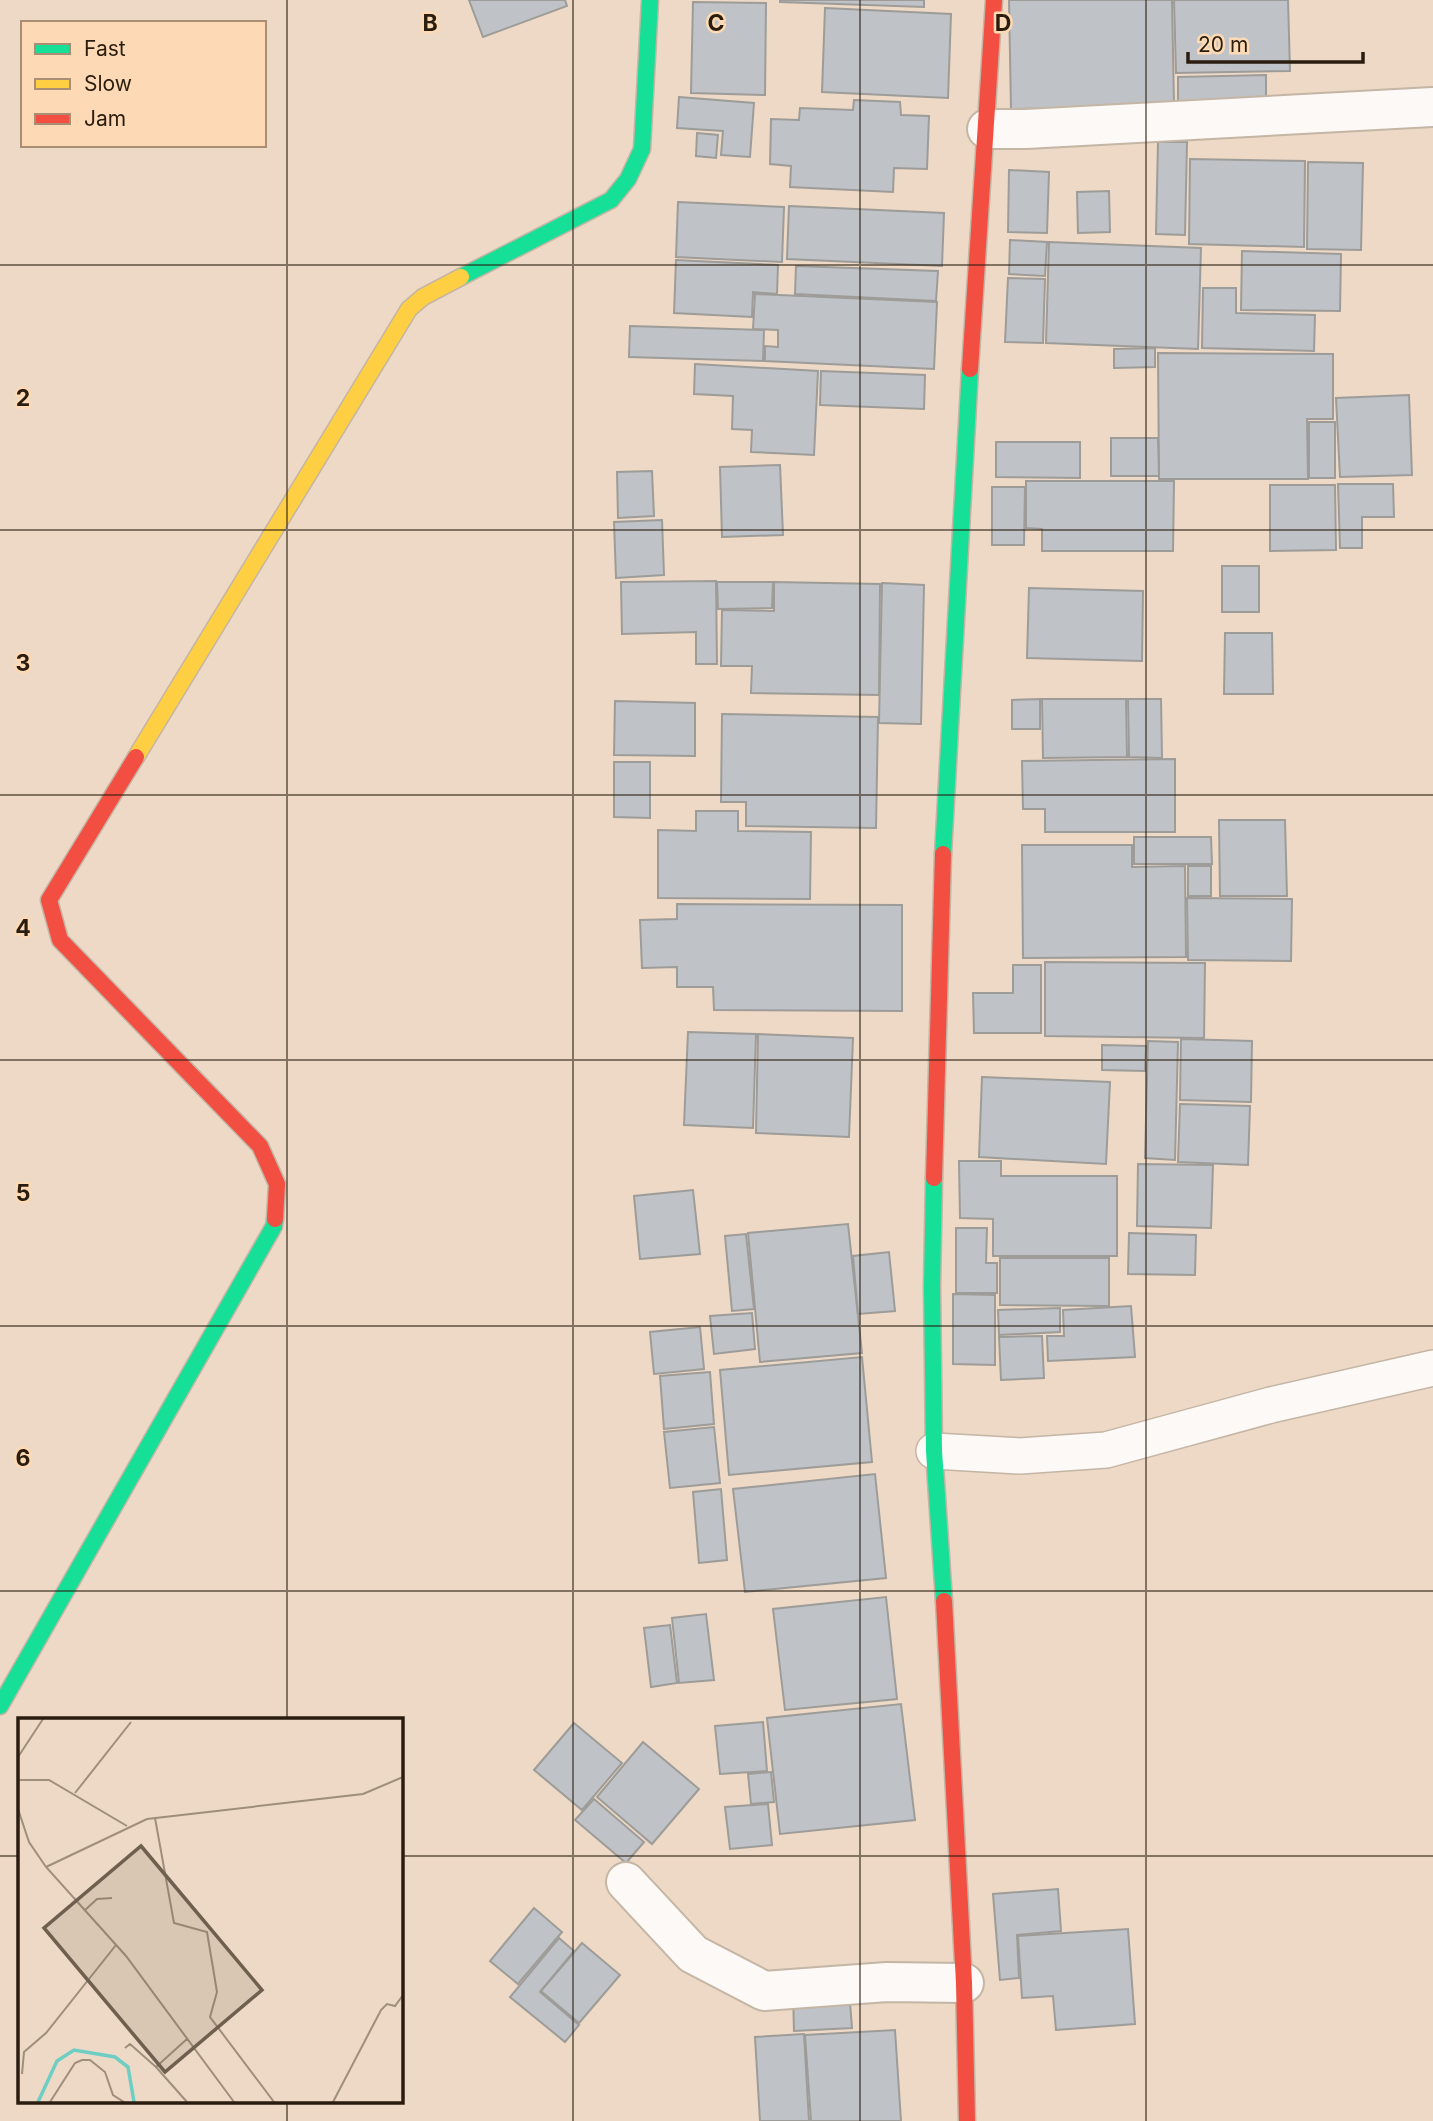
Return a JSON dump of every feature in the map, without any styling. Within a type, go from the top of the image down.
[{"type":"street","points":[[0,1706],[274,1226],[277,1184],[260,1146],[60,940],[49,900],[409,309],[423,297],[611,200],[628,179],[642,149],[650,0]]},
{"type":"street","points":[[967,2121],[964,1983],[949,1677],[934,1451],[932,1286],[940,912],[973,316],[995,0]]},
{"type":"street","points":[[987,129],[1026,130],[1433,107]]},
{"type":"street","points":[[626,1882],[693,1954],[764,1991],[887,1982],[964,1983]]},
{"type":"lane","points":[[934,1451],[1020,1456],[1106,1450],[1271,1405],[1433,1368]]},
{"type":"building","points":[[469,0],[565,0],[567,6],[483,37]]},
{"type":"building","points":[[924,0],[924,7],[780,2]]},
{"type":"building","points":[[1009,0],[1172,0],[1174,106],[1011,109]]},
{"type":"building","points":[[1174,0],[1288,0],[1290,71],[1176,73]]},
{"type":"building","points":[[693,2],[766,3],[765,95],[691,93]]},
{"type":"building","points":[[825,8],[951,14],[948,98],[822,92]]},
{"type":"building","points":[[1266,75],[1266,104],[1178,106],[1178,77]]},
{"type":"building","points":[[679,97],[754,103],[750,157],[721,155],[723,131],[677,128]]},
{"type":"building","points":[[854,100],[900,102],[901,115],[929,116],[927,169],[894,168],[893,192],[790,187],[791,166],[770,164],[771,119],[799,120],[800,108],[853,110]]},
{"type":"building","points":[[697,133],[718,135],[716,158],[696,156]]},
{"type":"building","points":[[1158,142],[1187,142],[1185,235],[1156,234]]},
{"type":"building","points":[[1190,159],[1305,161],[1304,247],[1189,244]]},
{"type":"building","points":[[1308,162],[1363,163],[1361,250],[1307,249]]},
{"type":"building","points":[[1009,170],[1049,172],[1047,233],[1008,232]]},
{"type":"building","points":[[1109,191],[1110,232],[1078,233],[1077,192]]},
{"type":"building","points":[[678,202],[784,207],[782,262],[676,257]]},
{"type":"building","points":[[789,206],[944,213],[942,266],[787,259]]},
{"type":"building","points":[[1010,240],[1047,242],[1045,276],[1009,274]]},
{"type":"building","points":[[1049,242],[1201,248],[1198,349],[1046,343]]},
{"type":"building","points":[[1242,251],[1341,254],[1340,311],[1241,310]]},
{"type":"building","points":[[676,260],[778,265],[777,294],[753,292],[752,317],[674,313]]},
{"type":"building","points":[[796,266],[938,271],[936,301],[795,294]]},
{"type":"building","points":[[1008,278],[1045,279],[1043,343],[1005,342]]},
{"type":"building","points":[[1203,288],[1236,288],[1236,313],[1315,315],[1314,351],[1202,348]]},
{"type":"building","points":[[755,294],[937,302],[934,369],[765,361],[765,346],[778,347],[778,330],[753,329]]},
{"type":"building","points":[[630,326],[764,330],[763,361],[629,357]]},
{"type":"building","points":[[1155,348],[1155,367],[1114,368],[1114,349]]},
{"type":"building","points":[[1158,353],[1333,354],[1333,419],[1307,419],[1308,479],[1159,479]]},
{"type":"building","points":[[695,364],[818,371],[814,455],[751,452],[752,430],[732,429],[733,396],[694,394]]},
{"type":"building","points":[[821,371],[925,375],[924,409],[820,405]]},
{"type":"building","points":[[1409,395],[1412,475],[1340,477],[1336,398]]},
{"type":"building","points":[[1309,422],[1335,422],[1335,478],[1309,478]]},
{"type":"building","points":[[1111,438],[1158,438],[1159,476],[1111,476]]},
{"type":"building","points":[[996,442],[1080,442],[1080,478],[996,477]]},
{"type":"building","points":[[780,465],[783,535],[722,537],[720,467]]},
{"type":"building","points":[[652,471],[654,516],[618,518],[617,472]]},
{"type":"building","points":[[1026,481],[1174,481],[1173,551],[1042,551],[1042,529],[1026,528]]},
{"type":"building","points":[[1338,484],[1393,484],[1394,517],[1362,517],[1362,548],[1340,548]]},
{"type":"building","points":[[1270,485],[1335,485],[1336,550],[1270,551]]},
{"type":"building","points":[[992,487],[1025,487],[1024,545],[992,545]]},
{"type":"building","points":[[662,520],[664,575],[616,578],[614,522]]},
{"type":"building","points":[[1222,566],[1259,566],[1259,612],[1222,612]]},
{"type":"building","points":[[716,581],[717,664],[696,664],[696,632],[622,634],[621,582]]},
{"type":"building","points":[[717,582],[773,582],[772,608],[718,609]]},
{"type":"building","points":[[774,582],[880,584],[879,695],[751,693],[752,666],[721,666],[722,610],[774,611]]},
{"type":"building","points":[[882,583],[924,585],[921,724],[879,723]]},
{"type":"building","points":[[1029,588],[1143,591],[1142,661],[1027,658]]},
{"type":"building","points":[[1225,633],[1272,633],[1273,694],[1224,694]]},
{"type":"building","points":[[1040,699],[1040,729],[1012,729],[1012,700]]},
{"type":"building","points":[[1042,699],[1126,699],[1127,757],[1043,758]]},
{"type":"building","points":[[1128,699],[1161,699],[1162,758],[1129,757]]},
{"type":"building","points":[[615,701],[695,703],[695,756],[614,755]]},
{"type":"building","points":[[722,714],[878,717],[876,828],[746,826],[746,802],[721,802]]},
{"type":"building","points":[[1175,759],[1175,832],[1045,832],[1045,809],[1023,809],[1022,761]]},
{"type":"building","points":[[614,762],[650,762],[650,818],[614,817]]},
{"type":"building","points":[[696,811],[738,811],[738,831],[811,832],[810,899],[658,898],[658,830],[696,831]]},
{"type":"building","points":[[1219,820],[1285,820],[1287,896],[1220,896]]},
{"type":"building","points":[[1134,837],[1211,837],[1212,864],[1134,864]]},
{"type":"building","points":[[1022,845],[1132,845],[1132,867],[1185,866],[1186,957],[1023,958]]},
{"type":"building","points":[[1188,866],[1211,866],[1211,896],[1188,896]]},
{"type":"building","points":[[1187,898],[1292,899],[1291,961],[1188,960]]},
{"type":"building","points":[[677,904],[902,905],[902,1011],[714,1010],[713,987],[677,987],[677,967],[642,968],[640,920],[677,919]]},
{"type":"building","points":[[1045,962],[1205,963],[1204,1038],[1045,1036]]},
{"type":"building","points":[[1013,965],[1041,965],[1041,1033],[974,1033],[973,993],[1013,993]]},
{"type":"building","points":[[688,1032],[756,1034],[753,1128],[684,1125]]},
{"type":"building","points":[[758,1034],[853,1038],[849,1137],[756,1133]]},
{"type":"building","points":[[1181,1039],[1252,1041],[1251,1102],[1180,1100]]},
{"type":"building","points":[[1148,1041],[1178,1042],[1175,1160],[1145,1158]]},
{"type":"building","points":[[1102,1045],[1146,1046],[1145,1071],[1102,1070]]},
{"type":"building","points":[[982,1077],[1110,1082],[1106,1164],[979,1157]]},
{"type":"building","points":[[1180,1104],[1250,1106],[1248,1165],[1178,1162]]},
{"type":"building","points":[[959,1161],[1001,1161],[1001,1176],[1117,1176],[1117,1256],[993,1256],[993,1219],[960,1218]]},
{"type":"building","points":[[1138,1164],[1213,1165],[1211,1228],[1137,1226]]},
{"type":"building","points":[[693,1190],[700,1254],[640,1259],[634,1196]]},
{"type":"building","points":[[848,1224],[862,1353],[760,1362],[748,1233]]},
{"type":"building","points":[[956,1228],[987,1228],[986,1263],[997,1263],[997,1293],[956,1293]]},
{"type":"building","points":[[1129,1233],[1196,1235],[1195,1275],[1128,1274]]},
{"type":"building","points":[[746,1234],[754,1309],[732,1311],[725,1236]]},
{"type":"building","points":[[889,1252],[895,1311],[858,1314],[853,1256]]},
{"type":"building","points":[[1000,1258],[1109,1258],[1109,1306],[1000,1305]]},
{"type":"building","points":[[953,1294],[995,1295],[995,1365],[953,1364]]},
{"type":"building","points":[[1131,1306],[1135,1357],[1048,1361],[1047,1336],[1064,1336],[1063,1310]]},
{"type":"building","points":[[1060,1308],[1060,1332],[999,1335],[998,1310]]},
{"type":"building","points":[[752,1313],[755,1349],[714,1354],[710,1316]]},
{"type":"building","points":[[700,1327],[704,1369],[654,1374],[650,1332]]},
{"type":"building","points":[[1042,1336],[1044,1378],[1001,1380],[999,1337]]},
{"type":"building","points":[[862,1357],[872,1462],[729,1475],[720,1370]]},
{"type":"building","points":[[710,1372],[714,1424],[664,1429],[660,1376]]},
{"type":"building","points":[[714,1427],[720,1483],[670,1488],[664,1432]]},
{"type":"building","points":[[875,1474],[886,1578],[745,1592],[733,1489]]},
{"type":"building","points":[[721,1489],[727,1560],[699,1563],[693,1492]]},
{"type":"building","points":[[886,1597],[897,1699],[785,1710],[773,1609]]},
{"type":"building","points":[[706,1614],[714,1680],[679,1683],[672,1618]]},
{"type":"building","points":[[670,1625],[677,1683],[651,1687],[644,1628]]},
{"type":"building","points":[[901,1704],[915,1820],[780,1834],[767,1718]]},
{"type":"building","points":[[763,1722],[767,1771],[720,1774],[715,1726]]},
{"type":"building","points":[[574,1723],[622,1763],[582,1810],[534,1770]]},
{"type":"building","points":[[643,1742],[699,1789],[652,1844],[597,1797]]},
{"type":"building","points":[[771,1772],[774,1802],[751,1804],[748,1774]]},
{"type":"building","points":[[594,1799],[644,1842],[626,1863],[575,1820]]},
{"type":"building","points":[[768,1804],[772,1845],[730,1849],[725,1807]]},
{"type":"building","points":[[1058,1889],[1061,1931],[1017,1935],[1019,1978],[1000,1980],[993,1894]]},
{"type":"building","points":[[534,1908],[562,1932],[518,1984],[490,1961]]},
{"type":"building","points":[[1128,1929],[1135,2024],[1056,2030],[1053,1996],[1022,1998],[1018,1936]]},
{"type":"building","points":[[559,1938],[574,1951],[540,1992],[579,2025],[565,2042],[510,1997]]},
{"type":"building","points":[[582,1943],[620,1975],[579,2023],[541,1991]]},
{"type":"building","points":[[849,1990],[852,2028],[794,2031],[793,1993]]},
{"type":"building","points":[[895,2030],[901,2121],[811,2121],[805,2035]]},
{"type":"building","points":[[804,2034],[809,2121],[760,2121],[755,2037]]},
{"type":"traffic: fast","points":[[461,277],[611,200],[628,179],[642,149],[650,0]]},
{"type":"traffic: fast","points":[[943,854],[970,369]]},
{"type":"traffic: fast","points":[[934,1178],[934,1451],[944,1601]]},
{"type":"traffic: fast","points":[[0,1706],[274,1226],[275,1219]]},
{"type":"traffic: slow","points":[[136,757],[409,309],[423,297],[461,277]]},
{"type":"traffic: jam","points":[[970,369],[994,0]]},
{"type":"traffic: jam","points":[[136,757],[49,900],[60,940],[260,1146],[277,1184],[275,1219]]},
{"type":"traffic: jam","points":[[934,1178],[943,854]]},
{"type":"traffic: jam","points":[[944,1601],[964,1983],[967,2121]]}]
